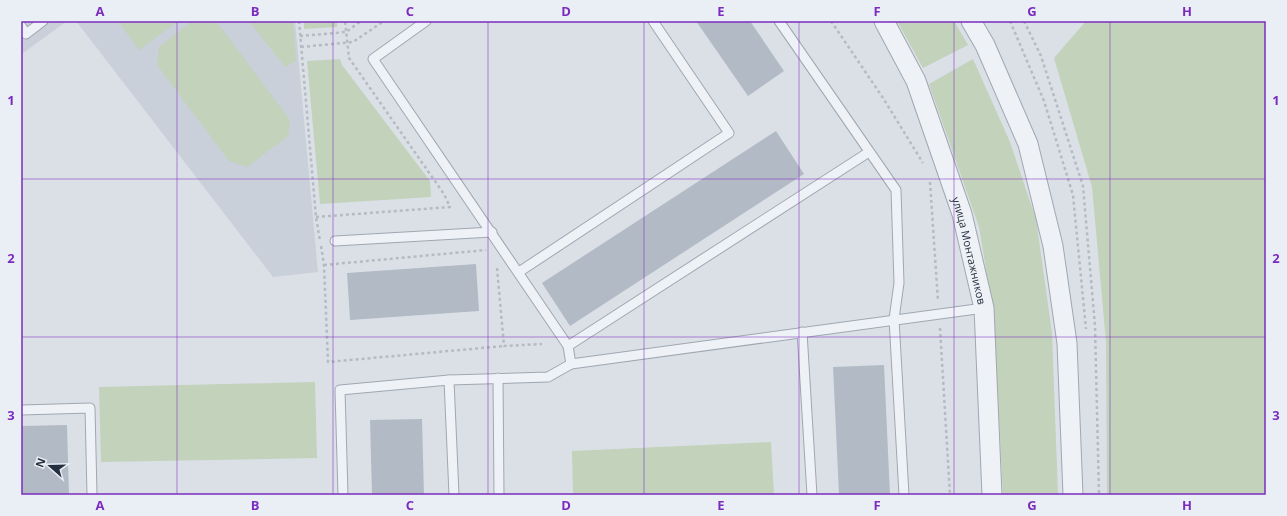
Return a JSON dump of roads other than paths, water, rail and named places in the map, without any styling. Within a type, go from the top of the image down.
[{"type":"street","name":"улица Монтажников","points":[[884,21],[916,81],[960,206],[984,308],[992,495]]},
{"type":"street","points":[[971,21],[985,45],[1028,144],[1053,246],[1067,343],[1073,495]]},
{"type":"lane","points":[[21,26],[26,34],[43,21]]},
{"type":"lane","points":[[426,21],[373,59],[492,232],[568,346],[571,364]]},
{"type":"lane","points":[[519,272],[729,133],[653,21]]},
{"type":"lane","points":[[779,21],[896,190],[898,283],[894,319],[904,495]]},
{"type":"lane","points":[[568,346],[869,152]]},
{"type":"lane","points":[[336,241],[492,232]]},
{"type":"lane","points":[[343,495],[340,390],[449,380],[548,377],[571,364],[984,308]]},
{"type":"lane","points":[[802,332],[812,495]]},
{"type":"lane","points":[[498,378],[499,495]]},
{"type":"lane","points":[[449,380],[454,495]]},
{"type":"lane","points":[[21,410],[90,408],[92,495]]}]
